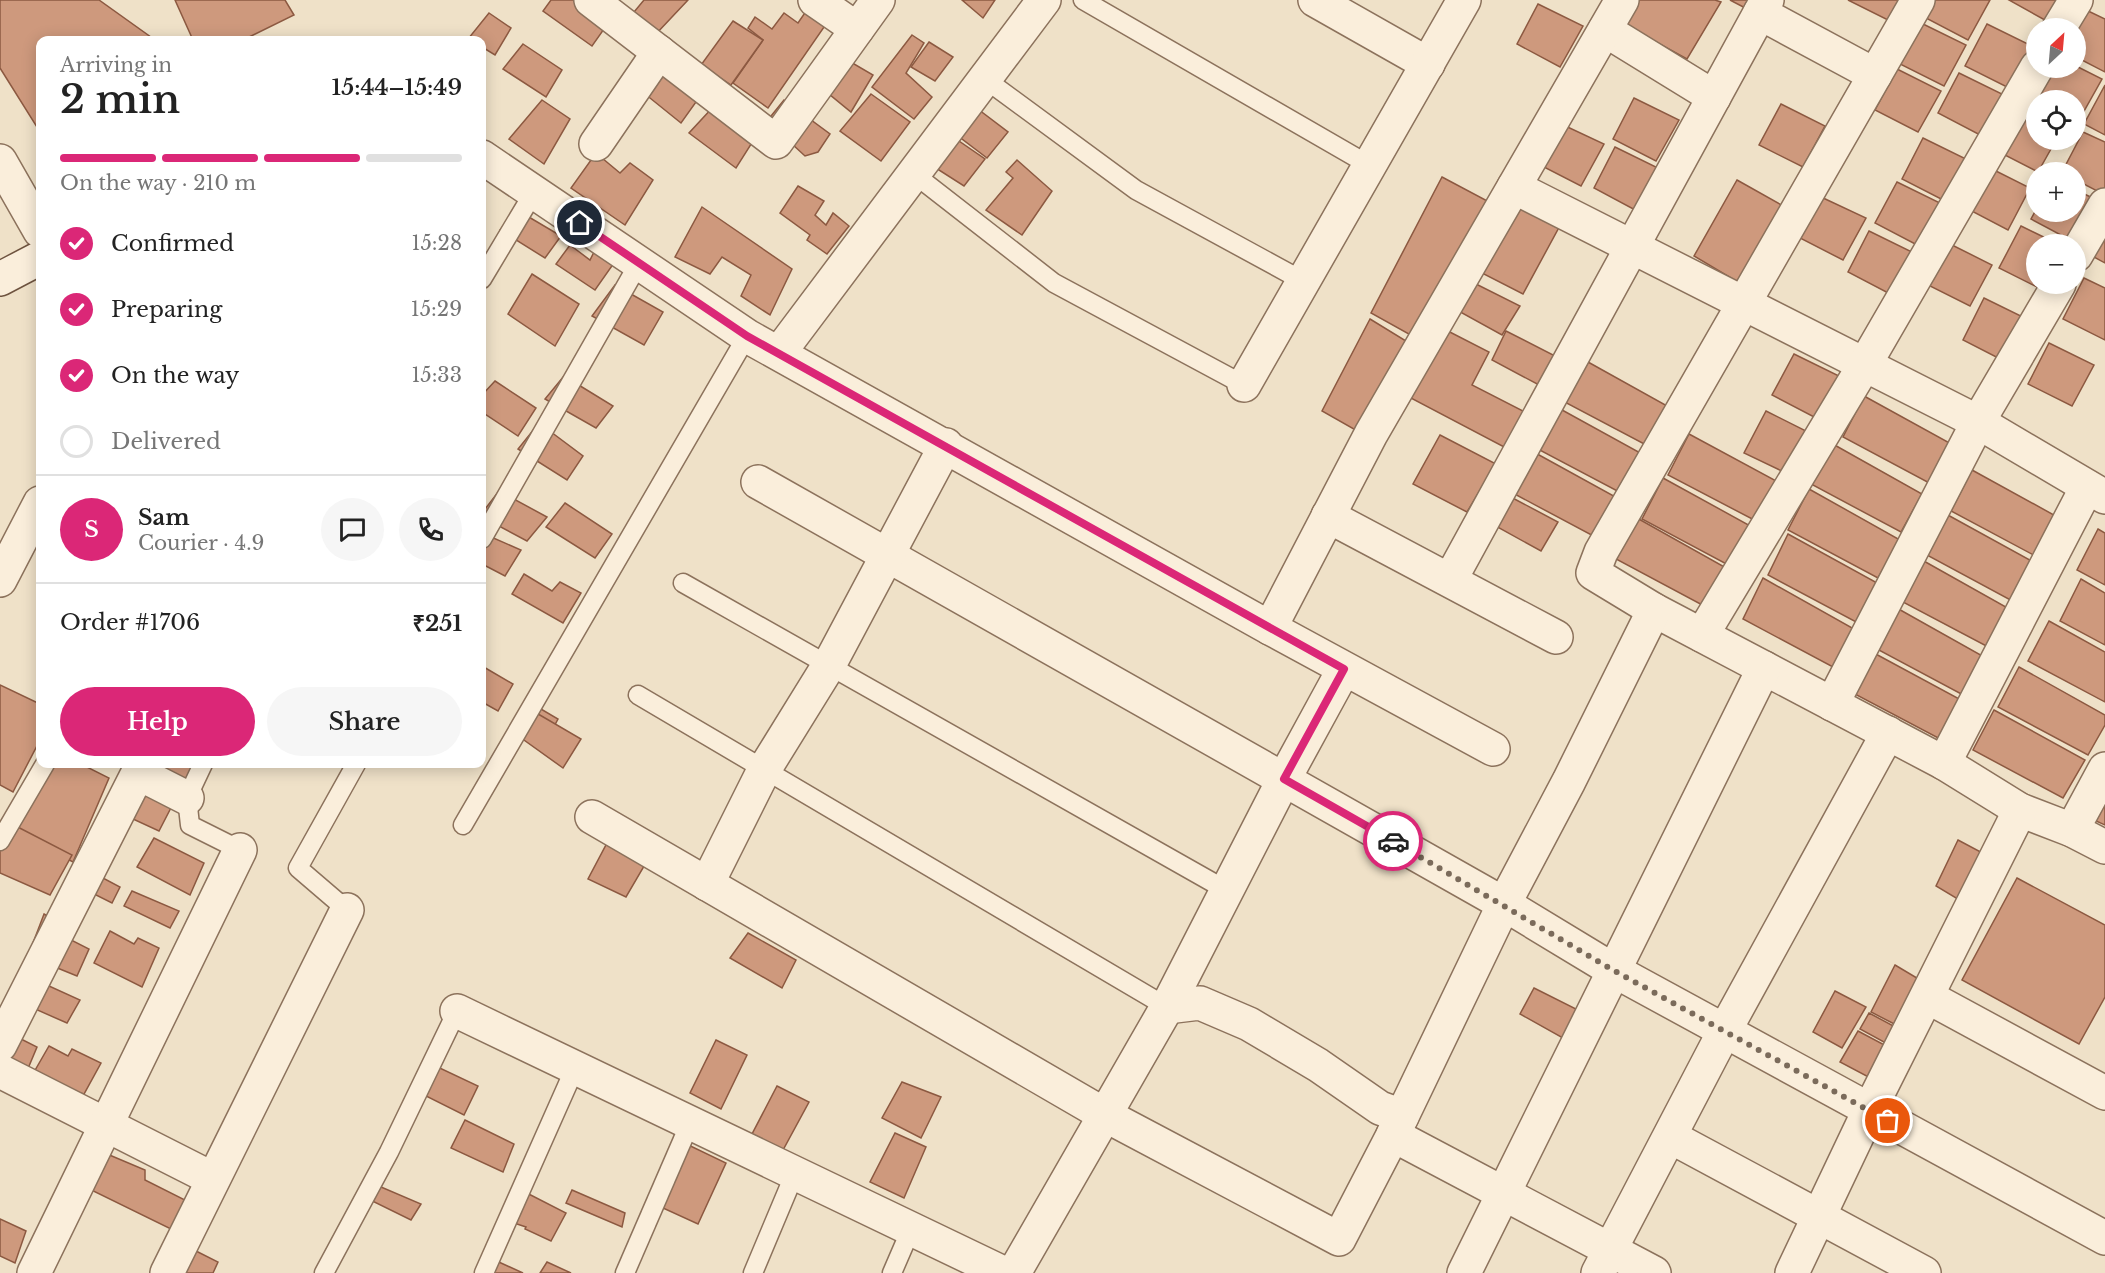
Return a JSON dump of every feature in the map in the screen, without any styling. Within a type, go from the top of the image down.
[{"type":"street","points":[[591,0],[776,142],[878,0]]},
{"type":"street","points":[[815,0],[857,29]]},
{"type":"street","points":[[779,353],[1044,0]]},
{"type":"street","points":[[1315,0],[1428,64]]},
{"type":"street","points":[[1244,385],[1464,0]]},
{"type":"street","points":[[1918,0],[1601,552],[1593,573],[1654,610],[1944,763],[2020,810],[2072,830],[2105,847]]},
{"type":"street","points":[[2065,18],[2076,0]]},
{"type":"street","points":[[1450,580],[1763,7],[1875,75]]},
{"type":"street","points":[[1270,628],[1371,434],[1514,187],[1609,10],[1714,97]]},
{"type":"street","points":[[596,144],[659,52]]},
{"type":"street","points":[[1702,635],[1865,364],[2031,78]]},
{"type":"street","points":[[486,160],[747,336],[1344,669],[1493,749]]},
{"type":"street","points":[[0,161],[36,224]]},
{"type":"street","points":[[1514,187],[1633,245],[1978,422],[2096,492],[1944,763]]},
{"type":"street","points":[[2086,238],[2105,205]]},
{"type":"street","points":[[0,279],[36,260]]},
{"type":"street","points":[[1832,704],[1978,422],[2053,294]]},
{"type":"street","points":[[706,884],[765,770],[829,665],[946,445]]},
{"type":"street","points":[[758,482],[1504,904],[1613,970],[2105,1238]]},
{"type":"street","points":[[0,580],[36,511]]},
{"type":"street","points":[[1328,516],[1556,637]]},
{"type":"street","points":[[592,817],[1105,1115],[1339,1239],[1398,1126],[1504,904],[1654,610]]},
{"type":"street","points":[[1464,1273],[1764,668]]},
{"type":"street","points":[[1014,1273],[1167,1007],[1284,779],[1344,669]]},
{"type":"street","points":[[1605,1262],[1725,1030],[1888,733]]},
{"type":"street","points":[[0,1045],[130,768],[187,798]]},
{"type":"street","points":[[2072,830],[2105,769]]},
{"type":"street","points":[[1792,1273],[1869,1111],[1928,998],[2020,810]]},
{"type":"street","points":[[34,1273],[240,850]]},
{"type":"street","points":[[167,1273],[347,910]]},
{"type":"street","points":[[1928,998],[2105,1093]]},
{"type":"street","points":[[1167,1007],[1200,1003],[1250,1024],[1318,1065],[1380,1108],[1398,1126],[1605,1262],[1654,1273]]},
{"type":"street","points":[[457,1011],[1003,1273]]},
{"type":"street","points":[[0,1071],[213,1179]]},
{"type":"street","points":[[1671,1137],[1924,1273]]},
{"type":"lane","points":[[1083,0],[1369,165]]},
{"type":"lane","points":[[985,79],[1136,190],[1303,281]]},
{"type":"lane","points":[[914,174],[1054,283],[1244,385]]},
{"type":"lane","points":[[486,272],[534,192]]},
{"type":"lane","points":[[486,532],[639,263]]},
{"type":"lane","points":[[463,825],[747,336]]},
{"type":"lane","points":[[683,583],[1226,890]]},
{"type":"lane","points":[[638,695],[1167,1007]]},
{"type":"lane","points":[[0,841],[43,768]]},
{"type":"lane","points":[[201,768],[187,798],[190,825],[240,850]]},
{"type":"lane","points":[[347,910],[298,868],[354,768]]},
{"type":"lane","points":[[324,1273],[389,1152],[457,1011]]},
{"type":"lane","points":[[484,1273],[575,1068]]},
{"type":"lane","points":[[625,1273],[690,1123]]},
{"type":"lane","points":[[753,1273],[795,1173]]},
{"type":"lane","points":[[892,1273],[911,1229]]},
{"type":"building","points":[[0,0],[99,0],[149,36],[36,36],[36,126],[0,68]]},
{"type":"building","points":[[175,0],[285,0],[294,15],[251,36],[191,36]]},
{"type":"building","points":[[551,0],[578,0],[609,22],[592,46],[543,11]]},
{"type":"building","points":[[644,0],[688,0],[655,35],[629,18]]},
{"type":"building","points":[[962,0],[995,0],[983,18]]},
{"type":"building","points":[[1634,0],[1715,0],[1721,2],[1687,59],[1623,24]]},
{"type":"building","points":[[1730,0],[1755,0],[1749,10]]},
{"type":"building","points":[[1848,0],[1904,0],[1892,22]]},
{"type":"building","points":[[1933,0],[1990,0],[1968,40],[1924,17]]},
{"type":"building","points":[[2009,0],[2065,0],[2055,18],[2041,18]]},
{"type":"building","points":[[811,4],[831,17],[768,108],[733,83],[763,40],[748,28],[755,17],[772,29],[784,13],[798,23]]},
{"type":"building","points":[[1538,4],[1583,26],[1560,67],[1517,44]]},
{"type":"building","points":[[2084,9],[2105,19],[2105,72],[2086,62],[2086,18],[2080,18]]},
{"type":"building","points":[[489,13],[511,28],[495,55],[486,49],[486,36],[470,36]]},
{"type":"building","points":[[733,21],[763,40],[731,85],[701,65]]},
{"type":"building","points":[[1921,23],[1966,45],[1944,86],[1900,64]]},
{"type":"building","points":[[1987,24],[2026,43],[2026,57],[2009,88],[1965,66]]},
{"type":"building","points":[[912,35],[924,43],[906,73],[932,97],[914,119],[872,87]]},
{"type":"building","points":[[929,42],[953,57],[935,81],[911,67]]},
{"type":"building","points":[[523,44],[562,70],[546,97],[503,69]]},
{"type":"building","points":[[825,47],[873,75],[851,112],[807,76]]},
{"type":"building","points":[[666,69],[701,95],[681,123],[645,94]]},
{"type":"building","points":[[1897,69],[1941,91],[1918,132],[1875,110]]},
{"type":"building","points":[[2086,71],[2102,79],[2086,108],[2086,90],[2040,90],[2047,78],[2086,78]]},
{"type":"building","points":[[1959,73],[2004,95],[1982,136],[1938,113]]},
{"type":"building","points":[[2105,85],[2105,135],[2086,125],[2086,120]]},
{"type":"building","points":[[871,94],[910,122],[881,161],[840,131]]},
{"type":"building","points":[[962,97],[1008,132],[987,158],[941,123]]},
{"type":"building","points":[[1634,98],[1679,120],[1656,161],[1613,139]]},
{"type":"building","points":[[542,100],[570,119],[544,164],[509,139]]},
{"type":"building","points":[[784,100],[830,134],[818,152],[805,156],[767,121]]},
{"type":"building","points":[[1781,104],[1825,126],[1803,167],[1759,145]]},
{"type":"building","points":[[714,106],[755,138],[736,168],[689,133]]},
{"type":"building","points":[[2016,108],[2026,113],[2026,150],[2050,150],[2044,162],[2026,162],[2026,166],[1995,150]]},
{"type":"building","points":[[1559,123],[1604,144],[1581,186],[1538,164]]},
{"type":"building","points":[[940,128],[985,159],[964,186],[917,156]]},
{"type":"building","points":[[2086,133],[2105,142],[2105,195],[2086,185],[2086,162],[2067,162],[2074,150],[2086,150]]},
{"type":"building","points":[[1923,138],[1968,160],[1945,201],[1902,179]]},
{"type":"building","points":[[1615,147],[1660,169],[1637,211],[1594,188]]},
{"type":"building","points":[[596,153],[620,173],[630,163],[653,180],[625,225],[571,188]]},
{"type":"building","points":[[1017,160],[1052,191],[1022,235],[986,210],[1013,178],[1006,172]]},
{"type":"building","points":[[1986,166],[2026,186],[2026,196],[2008,230],[1964,207]]},
{"type":"building","points":[[1442,177],[1493,204],[1416,338],[1371,313]]},
{"type":"building","points":[[1737,180],[1785,207],[1741,284],[1694,256]]},
{"type":"building","points":[[1897,182],[1942,204],[1919,246],[1875,223]]},
{"type":"building","points":[[798,186],[824,201],[815,215],[826,225],[833,213],[849,226],[827,254],[807,240],[810,235],[780,213]]},
{"type":"building","points":[[1516,195],[1563,220],[1523,294],[1476,270]]},
{"type":"building","points":[[2086,195],[2097,200],[2086,220]]},
{"type":"building","points":[[1821,197],[1866,218],[1843,260],[1800,238]]},
{"type":"building","points":[[702,207],[792,269],[770,315],[741,296],[751,275],[722,257],[710,274],[675,257]]},
{"type":"building","points":[[517,210],[561,236],[545,258],[500,230]]},
{"type":"building","points":[[2037,222],[2085,222],[2078,234],[2059,234]]},
{"type":"building","points":[[2021,226],[2037,234],[2026,234],[2026,282],[1999,268]]},
{"type":"building","points":[[1869,231],[1914,253],[1892,295],[1848,272]]},
{"type":"building","points":[[2105,232],[2105,263],[2092,256]]},
{"type":"building","points":[[1948,243],[1992,265],[1970,306],[1926,284]]},
{"type":"building","points":[[570,245],[590,260],[595,250],[614,263],[595,290],[556,264]]},
{"type":"building","points":[[532,274],[579,304],[555,346],[508,314]]},
{"type":"building","points":[[2086,279],[2105,288],[2105,340],[2063,319],[2076,294],[2086,294]]},
{"type":"building","points":[[1468,280],[1520,306],[1502,335],[1453,308]]},
{"type":"building","points":[[615,285],[663,312],[644,345],[592,316]]},
{"type":"building","points":[[1984,298],[2029,320],[2006,362],[1963,340]]},
{"type":"building","points":[[1370,319],[1406,341],[1359,432],[1322,411]]},
{"type":"building","points":[[1442,328],[1489,352],[1472,385],[1525,412],[1506,448],[1407,396]]},
{"type":"building","points":[[1506,331],[1559,358],[1541,386],[1492,360]]},
{"type":"building","points":[[2049,343],[2094,365],[2072,406],[2028,384]]},
{"type":"building","points":[[1794,354],[1839,376],[1816,418],[1772,395]]},
{"type":"building","points":[[1579,357],[1669,407],[1648,446],[1557,398]]},
{"type":"building","points":[[564,376],[613,406],[596,428],[545,399]]},
{"type":"building","points":[[495,381],[536,408],[518,436],[486,415],[486,391]]},
{"type":"building","points":[[1864,396],[1955,446],[1933,485],[1843,437]]},
{"type":"building","points":[[1553,405],[1644,455],[1623,494],[1532,446]]},
{"type":"building","points":[[1766,411],[1810,433],[1788,474],[1744,453]]},
{"type":"building","points":[[539,423],[583,456],[567,480],[518,449]]},
{"type":"building","points":[[1689,434],[1780,483],[1758,522],[1668,475]]},
{"type":"building","points":[[1440,435],[1496,464],[1467,512],[1413,484]]},
{"type":"building","points":[[1831,443],[1922,494],[1901,532],[1811,484]]},
{"type":"building","points":[[1530,450],[1621,500],[1599,539],[1509,491]]},
{"type":"building","points":[[1972,470],[2063,520],[2041,559],[1951,511]]},
{"type":"building","points":[[1663,478],[1754,528],[1732,567],[1642,519]]},
{"type":"building","points":[[1809,489],[1900,540],[1878,578],[1788,530]]},
{"type":"building","points":[[499,491],[547,517],[527,541],[486,519],[486,508]]},
{"type":"building","points":[[1507,495],[1558,522],[1541,551],[1492,524]]},
{"type":"building","points":[[565,503],[612,534],[595,558],[546,527]]},
{"type":"building","points":[[1946,514],[2037,564],[2016,603],[1925,554]]},
{"type":"building","points":[[1637,518],[1728,569],[1706,607],[1616,559]]},
{"type":"building","points":[[2098,529],[2105,533],[2105,585],[2077,570]]},
{"type":"building","points":[[1788,534],[1879,584],[1858,623],[1768,575]]},
{"type":"building","points":[[486,535],[521,550],[505,576],[486,566]]},
{"type":"building","points":[[1922,560],[2013,611],[1992,649],[1901,601]]},
{"type":"building","points":[[524,574],[552,591],[560,582],[581,593],[563,623],[512,594]]},
{"type":"building","points":[[1763,578],[1854,629],[1833,667],[1743,619]]},
{"type":"building","points":[[2081,579],[2105,593],[2105,645],[2060,621]]},
{"type":"building","points":[[1895,607],[1986,658],[1965,696],[1875,648]]},
{"type":"building","points":[[2049,621],[2105,652],[2105,702],[2028,661]]},
{"type":"building","points":[[1872,652],[1963,701],[1942,740],[1851,692]]},
{"type":"building","points":[[2019,667],[2105,715],[2105,725],[2088,755],[1998,707]]},
{"type":"building","points":[[486,668],[513,684],[498,711],[486,704]]},
{"type":"building","points":[[0,685],[36,702],[36,748],[13,792],[0,785]]},
{"type":"building","points":[[529,702],[558,719],[550,734],[520,714]]},
{"type":"building","points":[[1994,710],[2085,760],[2063,798],[1973,750]]},
{"type":"building","points":[[533,711],[581,739],[563,768],[510,730]]},
{"type":"building","points":[[40,768],[89,768],[109,778],[73,862],[2,825]]},
{"type":"building","points":[[132,768],[191,768],[159,831],[109,808]]},
{"type":"building","points":[[2105,804],[2105,825],[2096,821]]},
{"type":"building","points":[[10,823],[72,855],[50,895],[0,873],[0,843]]},
{"type":"building","points":[[616,826],[650,856],[626,897],[588,879]]},
{"type":"building","points":[[154,838],[204,863],[190,895],[137,867]]},
{"type":"building","points":[[1958,840],[1992,858],[1971,907],[1936,886]]},
{"type":"building","points":[[86,869],[120,887],[112,903],[76,885]]},
{"type":"building","points":[[2017,878],[2105,925],[2105,997],[2079,1044],[1962,980]]},
{"type":"building","points":[[132,891],[179,911],[170,928],[124,906]]},
{"type":"building","points":[[44,914],[75,933],[71,940],[89,949],[77,976],[28,956]]},
{"type":"building","points":[[110,931],[134,944],[138,938],[159,948],[142,987],[94,963]]},
{"type":"building","points":[[748,933],[796,960],[782,988],[730,958]]},
{"type":"building","points":[[1895,965],[1927,984],[1902,1028],[1871,1012]]},
{"type":"building","points":[[38,981],[80,1000],[67,1023],[26,1005]]},
{"type":"building","points":[[1534,988],[1584,1013],[1570,1042],[1520,1014]]},
{"type":"building","points":[[1835,991],[1866,1007],[1842,1048],[1813,1032]]},
{"type":"building","points":[[1869,1013],[1901,1030],[1893,1047],[1860,1029]]},
{"type":"building","points":[[1858,1031],[1892,1049],[1876,1081],[1840,1062]]},
{"type":"building","points":[[19,1038],[37,1047],[24,1078],[0,1066]]},
{"type":"building","points":[[716,1040],[747,1055],[721,1109],[690,1093]]},
{"type":"building","points":[[49,1046],[68,1056],[72,1049],[101,1063],[84,1094],[30,1079]]},
{"type":"building","points":[[427,1062],[478,1086],[464,1115],[412,1089]]},
{"type":"building","points":[[902,1082],[941,1097],[921,1138],[882,1118]]},
{"type":"building","points":[[777,1086],[809,1102],[783,1150],[751,1136]]},
{"type":"building","points":[[465,1120],[514,1144],[503,1172],[451,1148]]},
{"type":"building","points":[[895,1133],[926,1147],[904,1198],[870,1182]]},
{"type":"building","points":[[678,1140],[726,1163],[698,1224],[652,1203],[659,1194],[652,1188]]},
{"type":"building","points":[[100,1151],[145,1170],[145,1180],[187,1201],[175,1231],[81,1185]]},
{"type":"building","points":[[367,1181],[421,1204],[411,1220],[360,1195]]},
{"type":"building","points":[[517,1188],[566,1213],[551,1241],[525,1229],[526,1227],[499,1218]]},
{"type":"building","points":[[572,1190],[625,1213],[622,1227],[566,1203]]},
{"type":"building","points":[[0,1219],[26,1231],[15,1263],[0,1256]]},
{"type":"building","points":[[196,1251],[218,1262],[213,1273],[184,1273]]},
{"type":"building","points":[[490,1258],[523,1273],[482,1273]]},
{"type":"building","points":[[547,1262],[571,1273],[540,1273]]},
{"type":"way so far","points":[[1393,841],[1613,970],[1888,1121]]},
{"type":"route","points":[[580,223],[747,336],[1344,669],[1284,779],[1393,841]]}]
